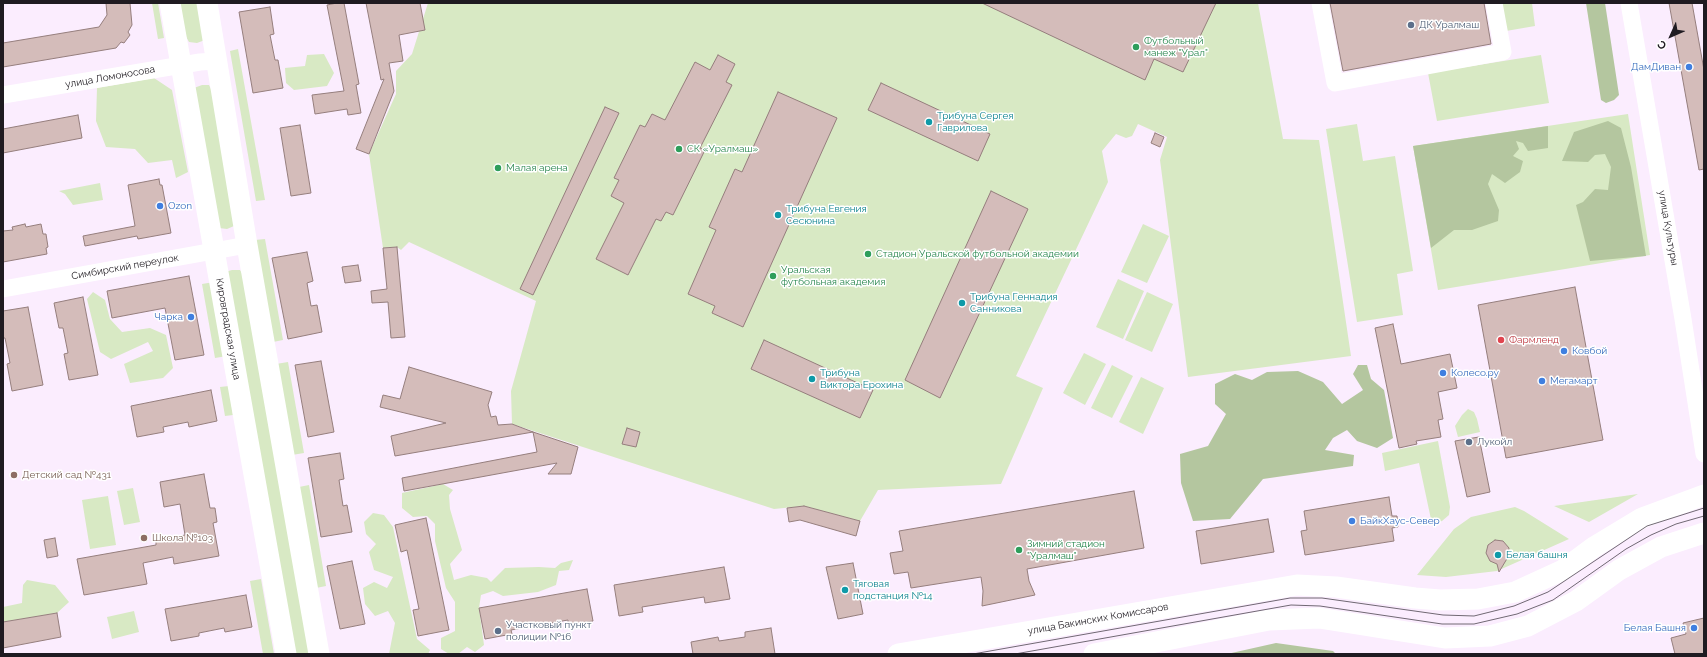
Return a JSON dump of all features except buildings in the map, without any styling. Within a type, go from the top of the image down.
[{"type":"main road","name":"Кировградская улица","points":[[170,3],[286,654]]},
{"type":"main road","points":[[207,3],[247,245],[320,654]]},
{"type":"main road","name":"улица Бакинских Комиссаров","points":[[898,654],[1297,585],[1336,587],[1440,600],[1478,599],[1515,592],[1563,570],[1594,547],[1642,518],[1704,495]]},
{"type":"main road","points":[[1094,654],[1268,620],[1319,618],[1445,638],[1490,636],[1528,626],[1576,601],[1619,570],[1661,547],[1704,533]]},
{"type":"street","points":[[1320,3],[1335,83],[1503,52],[1494,3]]},
{"type":"street","name":"улица Культуры","points":[[1629,3],[1683,319],[1704,454]]},
{"type":"street","name":"улица Ломоносова","points":[[3,95],[181,65],[216,61]]},
{"type":"street","name":"Симбирский переулок","points":[[3,289],[247,245]]},
{"type":"green space","points":[[152,3],[158,3],[164,38],[158,39]]},
{"type":"green space","points":[[179,3],[201,3],[205,40],[197,43],[189,42],[184,33]]},
{"type":"green space","name":"Уральская футбольная академия","points":[[428,3],[1258,3],[1283,139],[1319,140],[1351,356],[1188,377],[1160,160],[1167,137],[1138,124],[1132,136],[1126,138],[1116,134],[1102,151],[1108,182],[1016,376],[1043,388],[1001,484],[878,490],[860,521],[804,506],[774,509],[512,424],[511,391],[536,301],[409,242],[401,250],[397,247],[383,248],[369,154],[396,94],[396,71],[412,54]]},
{"type":"green space","points":[[1502,3],[1532,3],[1535,26],[1506,31]]},
{"type":"green space","points":[[1586,3],[1605,3],[1619,95],[1614,100],[1606,103],[1601,100]]},
{"type":"green space","points":[[238,49],[265,200],[256,201],[230,51]]},
{"type":"green space","points":[[324,54],[334,73],[327,86],[294,90],[286,83],[285,68],[305,66],[307,55]]},
{"type":"green space","points":[[1541,55],[1549,103],[1437,121],[1428,73]]},
{"type":"green space","points":[[154,78],[172,90],[188,172],[176,178],[172,160],[148,163],[135,149],[106,147],[96,121],[97,88]]},
{"type":"green space","points":[[202,85],[209,85],[214,95],[234,226],[227,229],[219,228],[194,88]]},
{"type":"green space","points":[[1628,114],[1650,255],[1438,290],[1413,146]]},
{"type":"green space","points":[[1608,121],[1621,128],[1631,167],[1646,256],[1590,261],[1576,205],[1583,202],[1595,189],[1608,190],[1611,167],[1605,154],[1595,155],[1588,162],[1562,161],[1574,132]]},
{"type":"green space","points":[[1357,124],[1363,161],[1395,156],[1413,271],[1397,274],[1403,315],[1357,322],[1326,129]]},
{"type":"green space","points":[[1548,126],[1548,148],[1528,151],[1523,143],[1516,141],[1519,149],[1513,156],[1523,161],[1520,172],[1505,183],[1492,174],[1488,184],[1499,210],[1498,221],[1472,230],[1454,230],[1431,248],[1413,146]]},
{"type":"green space","points":[[100,183],[103,200],[73,205],[65,194],[59,191]]},
{"type":"green space","points":[[1143,224],[1169,236],[1147,283],[1121,272]]},
{"type":"green space","points":[[265,239],[283,340],[273,342],[255,240]]},
{"type":"green space","points":[[240,270],[244,277],[310,654],[289,654],[225,272]]},
{"type":"green space","points":[[1118,279],[1144,291],[1123,339],[1096,327]]},
{"type":"green space","points":[[214,282],[227,356],[215,358],[202,284]]},
{"type":"green space","points":[[93,292],[105,300],[110,319],[122,332],[150,328],[166,335],[173,368],[163,378],[130,383],[124,364],[153,351],[148,342],[111,359],[100,352],[87,299]]},
{"type":"green space","points":[[1147,292],[1173,304],[1152,352],[1125,340]]},
{"type":"green space","points":[[1084,353],[1106,364],[1085,405],[1063,393]]},
{"type":"green space","points":[[288,362],[304,453],[292,455],[276,364]]},
{"type":"green space","points":[[1112,365],[1133,376],[1112,418],[1091,408]]},
{"type":"green space","points":[[1358,365],[1367,365],[1371,379],[1384,390],[1393,438],[1377,448],[1357,441],[1347,430],[1333,438],[1325,450],[1354,455],[1353,466],[1263,479],[1230,519],[1193,521],[1181,483],[1180,454],[1208,446],[1226,414],[1215,404],[1215,384],[1235,374],[1252,380],[1267,372],[1298,371],[1323,382],[1342,404],[1363,390],[1353,374]]},
{"type":"green space","points":[[1141,377],[1164,388],[1143,434],[1119,422]]},
{"type":"green space","points":[[229,386],[233,415],[225,416],[220,387]]},
{"type":"green space","points":[[1468,409],[1474,412],[1480,432],[1458,437],[1455,426]]},
{"type":"green space","points":[[1438,441],[1450,507],[1449,515],[1442,521],[1432,524],[1419,463],[1385,471],[1382,453]]},
{"type":"green space","points":[[443,484],[453,490],[449,495],[450,509],[462,550],[450,564],[454,580],[471,575],[487,578],[491,582],[505,568],[555,568],[561,563],[573,560],[569,570],[559,571],[556,585],[538,592],[503,596],[493,591],[481,595],[479,608],[484,645],[475,652],[467,647],[458,654],[449,654],[441,649],[441,638],[455,631],[455,602],[446,588],[435,541],[435,524],[427,516],[413,517],[402,508],[402,493]]},
{"type":"green space","points":[[309,485],[326,586],[316,588],[299,487]]},
{"type":"green space","points":[[133,488],[140,522],[124,525],[117,491]]},
{"type":"green space","points":[[1638,494],[1589,522],[1554,506]]},
{"type":"green space","points":[[108,496],[116,545],[90,549],[82,500]]},
{"type":"green space","points":[[1515,507],[1569,539],[1497,571],[1446,577],[1417,575],[1454,529],[1471,517]]},
{"type":"green space","points":[[373,513],[384,515],[393,527],[417,639],[430,650],[428,654],[389,654],[395,623],[388,611],[375,616],[365,604],[363,588],[374,582],[387,588],[393,577],[374,570],[369,552],[376,544],[366,534],[364,522]]},
{"type":"green space","points":[[261,579],[274,654],[263,654],[250,581]]},
{"type":"green space","points":[[27,580],[55,585],[69,602],[57,613],[3,622],[3,607],[22,603],[23,585]]},
{"type":"green space","points":[[134,611],[139,632],[112,639],[107,617]]},
{"type":"green space","points":[[1276,643],[1333,651],[1336,654],[1227,654]]},
{"type":"tram line","points":[[973,654],[1290,598],[1322,598],[1443,615],[1474,616],[1514,606],[1548,592],[1647,526],[1704,508]]},
{"type":"tram line","points":[[1015,654],[1291,605],[1320,606],[1442,624],[1474,624],[1517,614],[1553,600],[1626,549],[1651,535],[1676,524],[1704,516]]},
{"type":"place","name":"ДК Уралмаш","points":[[1411,25]]},
{"type":"place","name":"Футбольный манеж \"Урал\"","points":[[1136,47]]},
{"type":"place","name":"ДамДиван","points":[[1689,67]]},
{"type":"place","name":"Трибуна Сергея Гаврилова","points":[[929,122]]},
{"type":"place","name":"СК «Уралмаш»","points":[[679,149]]},
{"type":"place","name":"Малая арена","points":[[498,168]]},
{"type":"place","name":"Ozon","points":[[160,206]]},
{"type":"place","name":"Трибуна Евгения Сесюнина","points":[[778,215]]},
{"type":"place","name":"Стадион Уральской футбольной академии","points":[[868,254]]},
{"type":"place","name":"Уральская футбольная академия","points":[[773,276]]},
{"type":"place","name":"Трибуна Геннадия Санникова","points":[[962,303]]},
{"type":"place","name":"Чарка","points":[[191,317]]},
{"type":"place","name":"Фармленд","points":[[1501,340]]},
{"type":"place","name":"Ковбой","points":[[1564,351]]},
{"type":"place","name":"Колесо.ру","points":[[1443,373]]},
{"type":"place","name":"Трибуна Виктора Ерохина","points":[[812,379]]},
{"type":"place","name":"Мегамарт","points":[[1542,381]]},
{"type":"place","name":"Лукойл","points":[[1469,442]]},
{"type":"place","name":"Детский сад №431","points":[[14,475]]},
{"type":"place","name":"БайкХаус-Север","points":[[1352,521]]},
{"type":"place","name":"Школа №103","points":[[144,538]]},
{"type":"place","name":"Зимний стадион \"Уралмаш\"","points":[[1019,550]]},
{"type":"place","name":"Белая башня","points":[[1498,555]]},
{"type":"place","name":"Тяговая подстанция №14","points":[[845,590]]},
{"type":"place","name":"Белая Башня","points":[[1694,628]]},
{"type":"place","name":"Участковый пункт полиции №16","points":[[498,631]]}]
